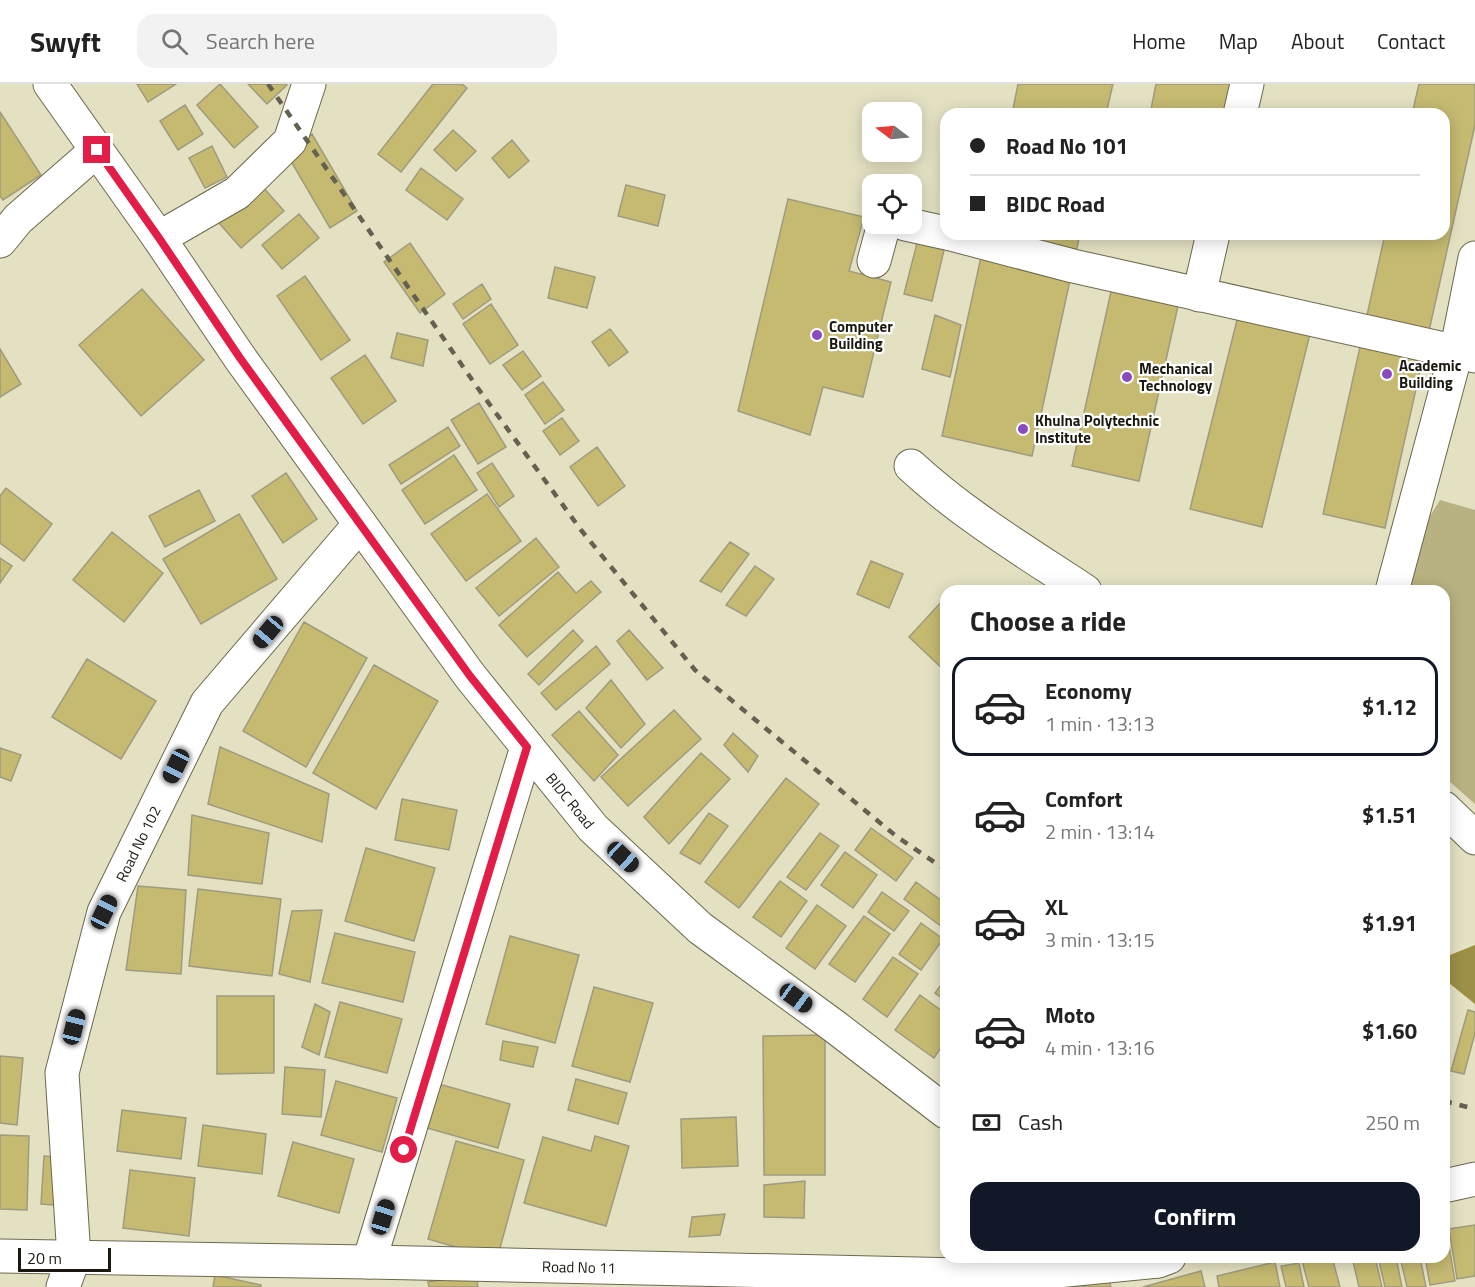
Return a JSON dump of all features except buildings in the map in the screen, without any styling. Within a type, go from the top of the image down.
[{"type":"street","name":"BIDC Road","points":[[50,84],[159,238],[240,358],[470,676],[593,828],[700,928],[940,1107]]},
{"type":"street","points":[[159,238],[237,193],[290,141],[309,84]]},
{"type":"street","points":[[1241,108],[1247,84]]},
{"type":"street","points":[[0,241],[18,219],[97,150]]},
{"type":"street","points":[[922,228],[940,232]]},
{"type":"street","points":[[874,261],[881,234]]},
{"type":"street","points":[[972,240],[1073,266],[1465,355]]},
{"type":"street","points":[[1199,295],[1212,240]]},
{"type":"street","points":[[1394,585],[1465,355],[1475,258]]},
{"type":"street","points":[[911,466],[934,488],[1006,540],[1076,585]]},
{"type":"street","name":"Road No 102","points":[[68,1272],[62,1072],[104,912],[207,703],[360,524]]},
{"type":"street","points":[[369,1262],[527,747]]},
{"type":"street","points":[[1450,814],[1475,838]]},
{"type":"street","points":[[1450,1185],[1475,1179]]},
{"type":"street","name":"Road No 11","points":[[0,1256],[68,1272],[369,1262],[1007,1276],[1117,1263]]},
{"type":"shaded area","points":[[1440,500],[1475,510],[1475,804],[1450,782],[1450,585],[1406,585],[1418,536]]},
{"type":"shaded area","points":[[1475,945],[1475,1004],[1450,984],[1450,955]]},
{"type":"railway","points":[[268,84],[477,387],[581,530],[695,670],[896,836],[940,866]]},
{"type":"railway","points":[[1450,1103],[1475,1109]]},
{"type":"place","name":"Computer Building","points":[[817,335]]},
{"type":"place","name":"Academic Building","points":[[1387,374]]},
{"type":"place","name":"Mechanical Technology","points":[[1127,377]]},
{"type":"place","name":"Khulna Polytechnic Institute","points":[[1023,429]]},
{"type":"route","points":[[97,150],[240,358],[470,676],[527,747],[404,1150]]}]
